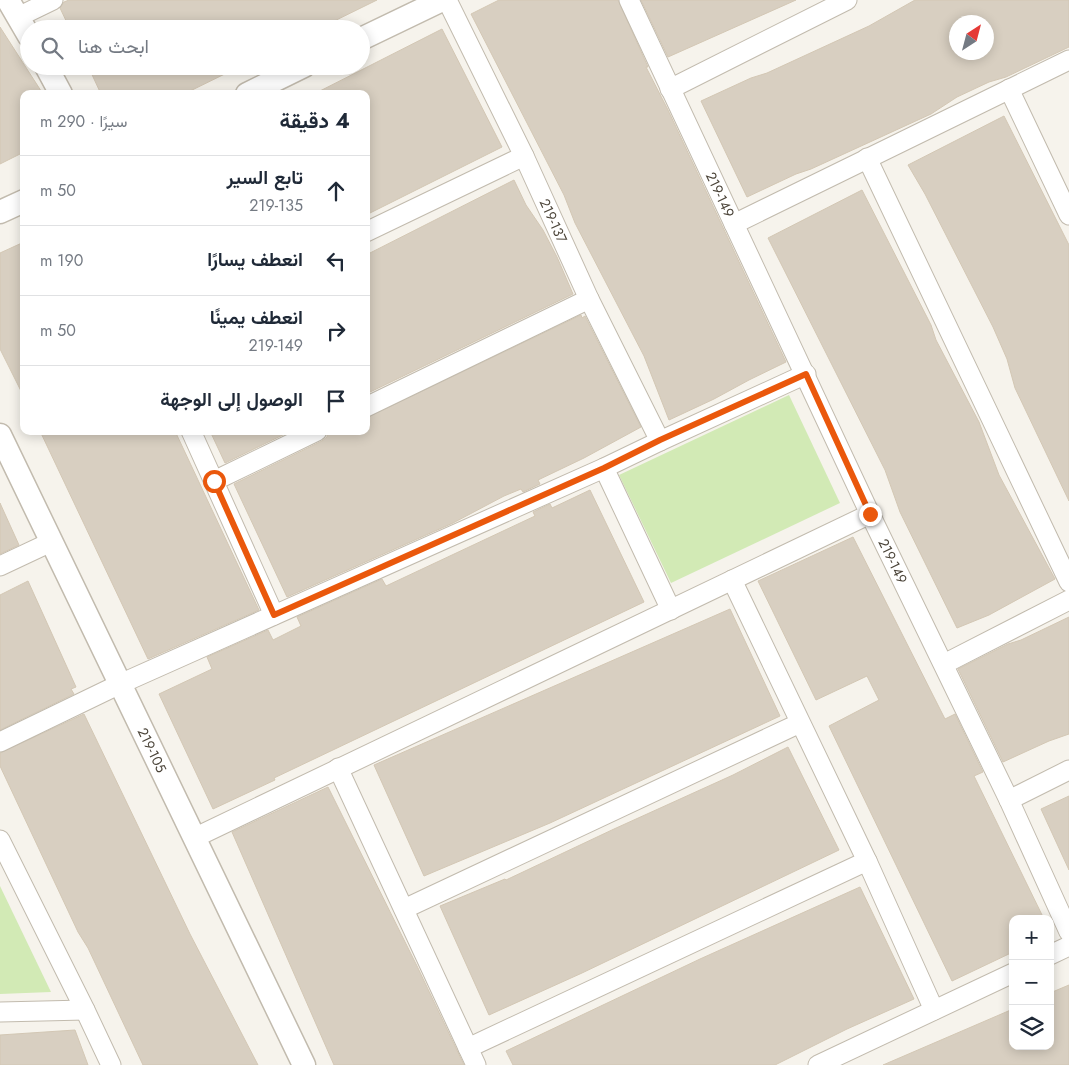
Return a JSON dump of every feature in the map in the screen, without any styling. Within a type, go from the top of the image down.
[{"type":"street","points":[[18,18],[52,0]]},
{"type":"street","points":[[370,35],[442,0]]},
{"type":"street","name":"219-137","points":[[446,0],[524,156],[589,299],[660,440]]},
{"type":"street","name":"219-149","points":[[628,0],[806,374],[870,514],[944,664],[1069,932]]},
{"type":"street","points":[[670,89],[847,0]]},
{"type":"street","points":[[734,224],[1069,60]]},
{"type":"street","points":[[51,75],[59,90]]},
{"type":"street","points":[[255,90],[286,75]]},
{"type":"street","points":[[1009,89],[1069,215]]},
{"type":"street","points":[[370,230],[524,156]]},
{"type":"street","points":[[867,158],[1069,582]]},
{"type":"street","points":[[0,212],[20,203]]},
{"type":"street","points":[[370,405],[589,299]]},
{"type":"street","points":[[0,742],[120,684],[604,468],[660,440],[806,374]]},
{"type":"street","name":"219-105","points":[[0,435],[304,1065]]},
{"type":"street","points":[[193,435],[274,615]]},
{"type":"street","points":[[214,481],[308,435]]},
{"type":"street","points":[[604,468],[671,610]]},
{"type":"street","points":[[194,838],[870,514]]},
{"type":"street","points":[[0,566],[51,542]]},
{"type":"street","points":[[732,580],[866,861],[934,1010]]},
{"type":"street","points":[[944,664],[1069,600]]},
{"type":"street","points":[[404,909],[800,723]]},
{"type":"street","points":[[338,768],[476,1065]]},
{"type":"street","points":[[1008,800],[1069,770]]},
{"type":"street","points":[[0,840],[86,1010],[111,1065]]},
{"type":"street","points":[[468,1048],[866,861]]},
{"type":"street","points":[[1054,953],[1069,946]]},
{"type":"street","points":[[818,1065],[852,1058],[934,1010],[1009,975]]},
{"type":"street","points":[[0,1012],[86,1010]]},
{"type":"green space","points":[[789,395],[840,503],[671,583],[619,475]]},
{"type":"green space","points":[[0,886],[51,992],[0,994]]},
{"type":"building","points":[[69,0],[377,0],[336,20],[66,20],[60,8],[64,2]]},
{"type":"building","points":[[499,0],[618,0],[648,67],[646,67],[786,362],[669,420],[644,356],[575,223],[564,195],[471,14]]},
{"type":"building","points":[[641,0],[796,0],[668,57]]},
{"type":"building","points":[[915,0],[1069,0],[1069,47],[1006,77],[989,82],[957,97],[931,114],[747,197],[701,101],[751,78],[767,73],[869,26]]},
{"type":"building","points":[[0,27],[20,58],[20,75],[31,75],[40,90],[20,90],[20,154],[0,164]]},
{"type":"building","points":[[442,29],[502,147],[370,213],[370,90],[322,90],[351,75],[370,75],[370,66]]},
{"type":"building","points":[[92,75],[223,75],[192,90],[99,90]]},
{"type":"building","points":[[1004,116],[1069,245],[1069,501],[1015,388],[1007,359],[993,327],[925,194],[908,165]]},
{"type":"building","points":[[514,180],[526,205],[543,230],[557,257],[573,294],[370,392],[370,253]]},
{"type":"building","points":[[862,190],[979,422],[999,475],[1055,579],[989,615],[957,628],[900,512],[885,470],[768,238]]},
{"type":"building","points":[[20,244],[20,389],[0,349],[0,253]]},
{"type":"building","points":[[581,315],[582,318],[585,316],[641,427],[538,480],[540,484],[523,492],[521,489],[504,496],[453,523],[287,597],[234,484],[322,441],[327,435],[370,435],[370,416]]},
{"type":"building","points":[[42,435],[177,435],[259,610],[148,659]]},
{"type":"building","points":[[212,435],[283,435],[225,463]]},
{"type":"building","points":[[590,490],[644,602],[274,778],[275,780],[213,809],[159,694],[212,669],[207,657],[268,630],[273,640],[301,626],[297,617],[382,579],[386,586],[535,516],[533,512],[550,504],[552,508]]},
{"type":"building","points":[[0,503],[19,545],[0,554]]},
{"type":"building","points":[[853,537],[945,719],[955,714],[983,772],[974,776],[1042,915],[1009,915],[1009,954],[952,981],[829,726],[879,700],[867,676],[816,700],[758,581]]},
{"type":"building","points":[[28,581],[76,687],[71,689],[74,694],[0,730],[0,595]]},
{"type":"building","points":[[730,609],[780,716],[550,823],[424,876],[374,765]]},
{"type":"building","points":[[1069,617],[1069,734],[1003,762],[958,669]]},
{"type":"building","points":[[84,714],[190,934],[258,1065],[143,1065],[0,766],[0,753]]},
{"type":"building","points":[[788,747],[839,850],[582,973],[489,1015],[440,906],[506,880],[733,775]]},
{"type":"building","points":[[328,787],[464,1065],[334,1065],[232,832]]},
{"type":"building","points":[[1069,796],[1069,870],[1041,809]]},
{"type":"building","points":[[860,887],[914,999],[847,1029],[775,1065],[513,1065],[506,1051],[700,959]]},
{"type":"building","points":[[1069,985],[1069,1065],[883,1065],[1009,1011],[1009,1050],[1054,1050],[1054,991]]},
{"type":"building","points":[[75,1030],[88,1065],[0,1065],[0,1035]]},
{"type":"route","points":[[214,481],[274,615],[604,468],[660,440],[806,374],[870,514]]}]
